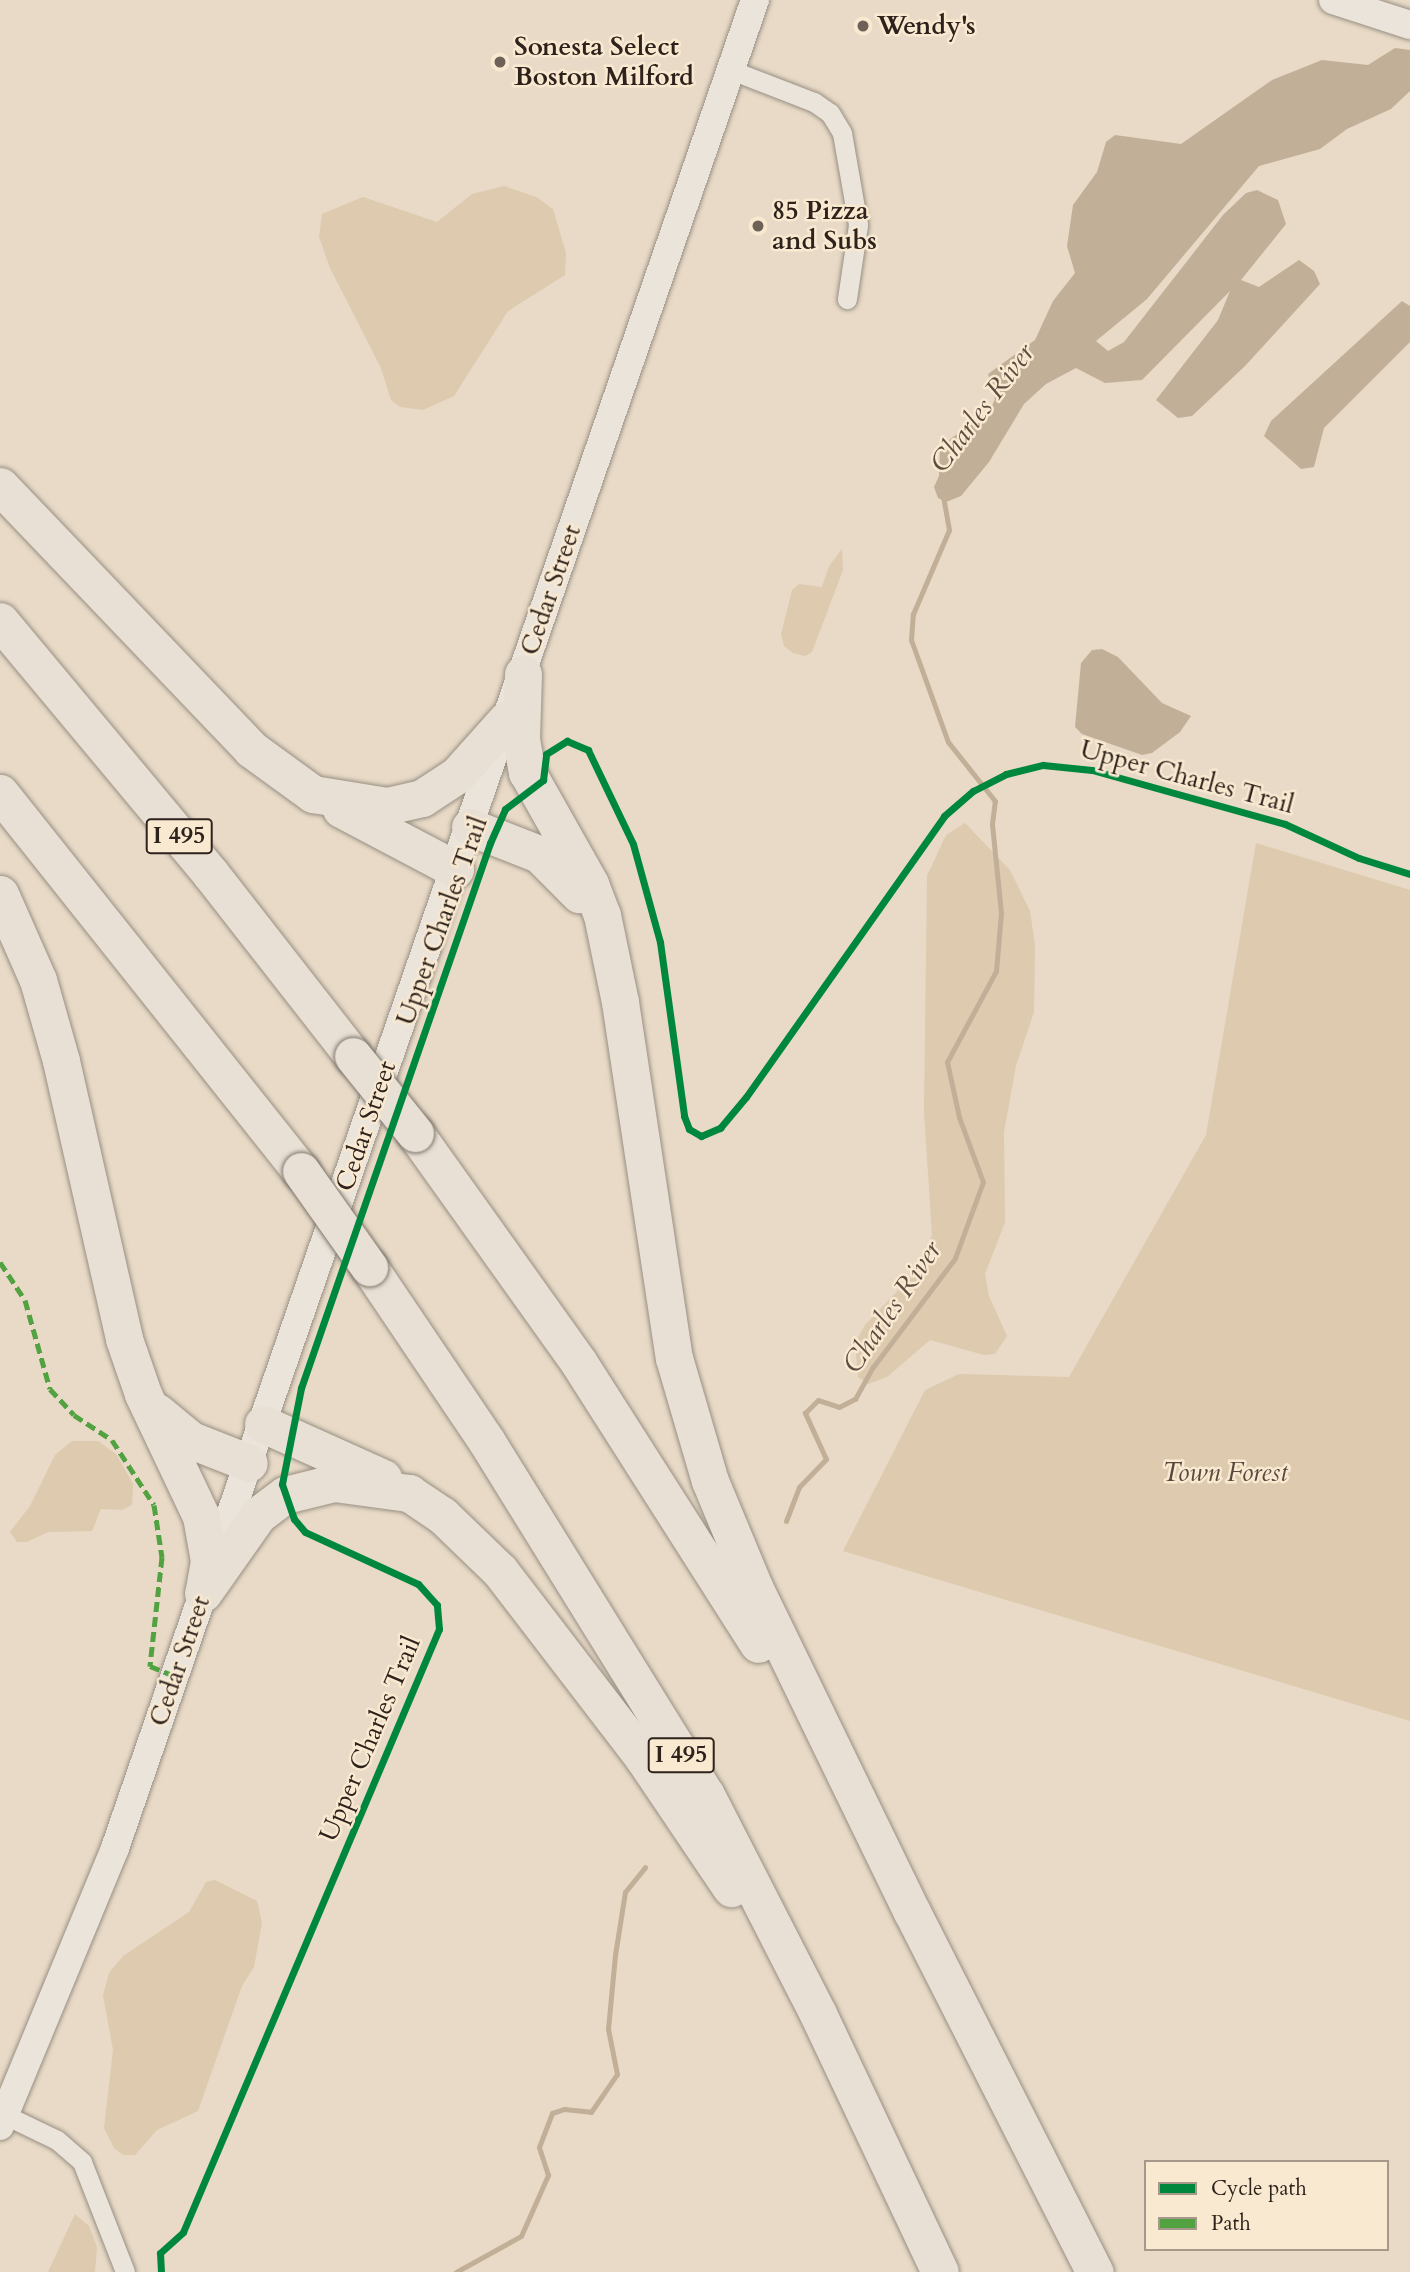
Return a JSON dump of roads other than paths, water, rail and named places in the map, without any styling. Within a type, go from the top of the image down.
[{"type":"highway","points":[[0,486],[251,749],[313,794],[455,869]]},
{"type":"highway","name":"I 495","points":[[0,621],[210,873],[415,1133],[665,1491],[776,1674],[912,1912],[1094,2272]]},
{"type":"highway","points":[[523,674],[521,739],[527,772],[593,891],[607,944],[674,1358],[694,1433],[750,1579],[912,1912]]},
{"type":"highway","points":[[313,794],[387,806],[422,798],[457,775],[507,719]]},
{"type":"highway","name":"I 495","points":[[0,793],[301,1171],[487,1442],[706,1795],[818,2014],[940,2272]]},
{"type":"highway","points":[[470,827],[524,846],[552,864],[578,892],[607,944]]},
{"type":"highway","points":[[0,894],[38,980],[61,1061],[124,1339],[143,1394],[201,1516],[209,1561],[203,1593]]},
{"type":"highway","points":[[143,1394],[191,1440],[249,1463]]},
{"type":"highway","points":[[263,1424],[409,1493],[442,1515],[500,1571],[644,1759],[818,2014]]},
{"type":"highway","points":[[203,1593],[258,1515],[285,1495],[334,1483],[409,1493]]},
{"type":"main road","name":"Cedar Street","points":[[2,2120],[115,1848],[755,0]]},
{"type":"main road","points":[[1333,0],[1410,25]]},
{"type":"street","points":[[731,70],[814,102],[830,113],[842,133],[858,225],[847,299]]},
{"type":"street","points":[[2,2120],[57,2140],[82,2162],[125,2272]]},
{"type":"waterway","name":"Charles River","points":[[786,1521],[799,1487],[826,1459],[805,1413],[818,1400],[839,1407],[855,1399],[873,1367],[955,1258],[983,1182],[959,1117],[947,1062],[996,971],[1001,913],[992,824],[995,801],[948,742],[911,640],[913,614],[949,530],[943,496]]},
{"type":"waterway","name":"Charles River","points":[[456,2272],[521,2236],[548,2175],[539,2147],[552,2113],[564,2109],[591,2112],[617,2074],[608,2029],[615,1955],[625,1892],[645,1867]]},
{"type":"place","name":"Wendy's","points":[[863,26]]},
{"type":"place","name":"Sonesta Select Boston Milford","points":[[500,62]]},
{"type":"place","name":"85 Pizza and Subs","points":[[758,226]]},
{"type":"park label","name":"Town Forest","points":[[1225,1473]]}]
